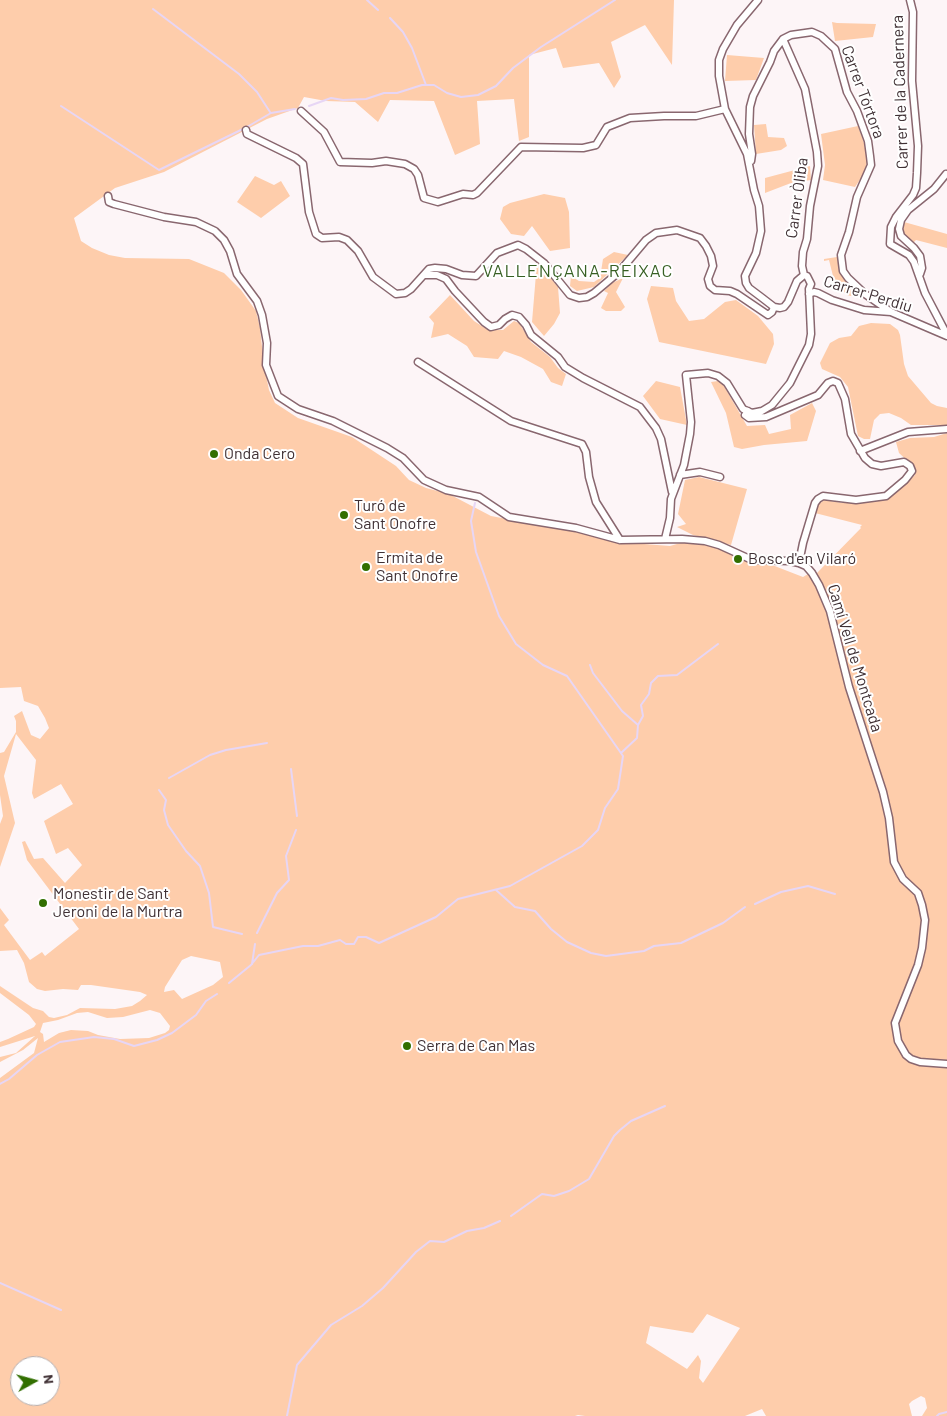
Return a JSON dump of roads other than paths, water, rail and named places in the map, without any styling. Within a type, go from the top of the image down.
[{"type":"street","points":[[665,539],[672,493],[684,465],[691,422],[686,375],[708,373],[718,376],[727,383],[743,409],[752,413],[762,411],[772,404],[790,383],[804,358],[811,334],[810,279],[804,275],[796,281],[788,302],[784,307],[774,307],[746,283],[745,276],[756,252],[760,231],[759,206],[747,154],[725,109],[718,76],[719,60],[729,38],[758,0]]},
{"type":"street","name":"Carrer de la Cadernera","points":[[910,0],[913,12],[912,81],[918,146],[916,188],[891,227],[890,244],[909,254],[920,274],[925,293],[947,336]]},
{"type":"street","name":"Carrer Tórtora","points":[[783,39],[791,35],[812,32],[821,36],[835,49],[847,92],[857,111],[868,141],[871,165],[857,197],[849,232],[841,255],[841,262],[843,271],[848,278],[865,294],[891,312]]},
{"type":"street","points":[[750,167],[752,154],[749,119],[753,96],[774,50],[783,39]]},
{"type":"street","name":"Carrer Òliba","points":[[783,39],[805,89],[818,159],[810,206],[809,225],[803,252],[802,266],[804,275]]},
{"type":"street","points":[[301,111],[324,132],[340,162],[372,163],[386,161],[405,164],[414,169],[418,174],[424,198],[438,202],[462,194],[473,195],[521,147],[582,148],[596,146],[607,127],[630,118],[696,116],[725,109]]},
{"type":"street","points":[[246,130],[247,134],[296,158],[303,164],[309,212],[316,234],[322,238],[340,236],[347,240],[358,251],[373,277],[396,294],[405,293],[411,289],[426,275],[429,269],[446,269],[462,275],[476,276],[497,254],[518,245],[544,263],[570,294],[579,298],[588,297],[619,272],[656,233],[677,230],[700,238],[706,246],[713,266],[708,279],[710,286],[715,290],[730,291],[737,294],[768,315],[774,307]]},
{"type":"street","points":[[920,274],[922,268],[920,256],[901,236],[899,228],[901,220],[908,210],[934,189],[946,174]]},
{"type":"street","points":[[108,196],[110,202],[136,210],[203,224],[215,231],[224,240],[230,251],[237,274],[257,301],[262,314],[267,343],[266,365],[278,396],[286,403],[366,437],[402,458],[424,480],[446,490],[479,497],[509,517],[576,528],[620,540],[682,539],[705,541],[719,545],[752,560],[799,563],[809,522],[818,499],[822,496],[847,500],[886,496],[905,480],[912,471],[910,466],[904,462],[880,466],[872,464],[864,458],[851,434],[845,399],[838,383],[833,381],[828,383],[818,395],[788,409],[766,416],[749,418],[745,415],[748,411]]},
{"type":"street","points":[[426,275],[437,275],[446,279],[484,322],[491,326],[499,325],[512,315],[519,317],[531,335],[558,357],[565,367],[640,407],[656,428],[661,439],[672,493]]},
{"type":"street","name":"Carrer Perdiu","points":[[809,294],[818,292],[832,300],[864,310],[891,312],[947,336]]},
{"type":"street","points":[[418,362],[511,421],[582,444],[586,452],[589,477],[596,502],[620,540]]},
{"type":"street","points":[[860,451],[908,432],[947,429]]},
{"type":"street","points":[[680,475],[700,472],[720,477]]},
{"type":"street","name":"Camí Vell de Montcada","points":[[799,563],[812,573],[830,611],[849,687],[883,792],[889,818],[894,862],[903,879],[918,893],[922,905],[925,920],[922,948],[918,965],[895,1023],[898,1041],[906,1055],[911,1059],[920,1062],[947,1064]]},
{"type":"waterway","points":[[367,0],[378,10]]},
{"type":"waterway","points":[[309,106],[331,98],[343,100],[366,99],[384,93],[397,93],[422,85],[434,85],[447,93],[461,97],[478,95],[496,86],[513,68],[541,47],[615,0]]},
{"type":"waterway","points":[[153,9],[239,74],[257,92],[270,112]]},
{"type":"waterway","points":[[390,18],[403,32],[412,48],[426,85]]},
{"type":"waterway","points":[[61,106],[159,170],[247,127],[271,113],[295,109]]},
{"type":"waterway","points":[[229,983],[251,965],[259,955],[303,946],[318,946],[340,940],[346,944],[354,944],[358,937],[366,937],[379,943],[436,917],[458,899],[510,886],[582,846],[598,830],[605,808],[618,789],[623,756],[567,676],[543,665],[516,644],[499,616],[476,552],[471,521],[475,503]]},
{"type":"waterway","points":[[621,753],[637,738],[638,725],[643,716],[641,705],[649,694],[651,683],[658,676],[677,675],[718,644]]},
{"type":"waterway","points":[[590,665],[593,673],[622,711],[638,725]]},
{"type":"waterway","points":[[169,778],[210,755],[226,750],[267,743]]},
{"type":"waterway","points":[[291,769],[297,816]]},
{"type":"waterway","points":[[159,790],[166,800],[164,810],[168,825],[186,851],[200,866],[209,893],[213,927],[242,934]]},
{"type":"waterway","points":[[257,933],[277,893],[289,880],[286,856],[296,830]]},
{"type":"waterway","points":[[755,904],[781,892],[808,886],[835,894]]},
{"type":"waterway","points":[[496,890],[515,907],[535,911],[551,929],[567,942],[591,953],[606,956],[644,951],[654,946],[681,943],[723,923],[745,907]]},
{"type":"waterway","points":[[252,964],[255,944]]},
{"type":"waterway","points":[[0,1084],[9,1079],[37,1055],[60,1042],[94,1037],[114,1039],[134,1046],[157,1040],[172,1033],[196,1015],[206,1001],[217,994]]},
{"type":"waterway","points":[[511,1216],[542,1194],[554,1196],[569,1191],[589,1179],[614,1136],[620,1130],[631,1121],[665,1106]]},
{"type":"waterway","points":[[287,1416],[297,1365],[331,1325],[362,1306],[383,1288],[416,1252],[430,1241],[444,1242],[467,1231],[484,1228],[500,1221]]},
{"type":"waterway","points":[[0,1283],[61,1310]]},
{"type":"waterway","points":[[937,1416],[947,1412]]},
{"type":"place","name":"Onda Cero","points":[[214,454]]},
{"type":"place","name":"Turó de Sant Onofre","points":[[344,515]]},
{"type":"place","name":"Bosc d'en Vilaró","points":[[738,559]]},
{"type":"place","name":"Ermita de Sant Onofre","points":[[366,567]]},
{"type":"place","name":"Monestir de Sant Jeroni de la Murtra","points":[[43,903]]},
{"type":"place","name":"Serra de Can Mas","points":[[407,1046]]},
{"type":"district","name":"VALLENÇANA-REIXAC","points":[[578,271]]}]
